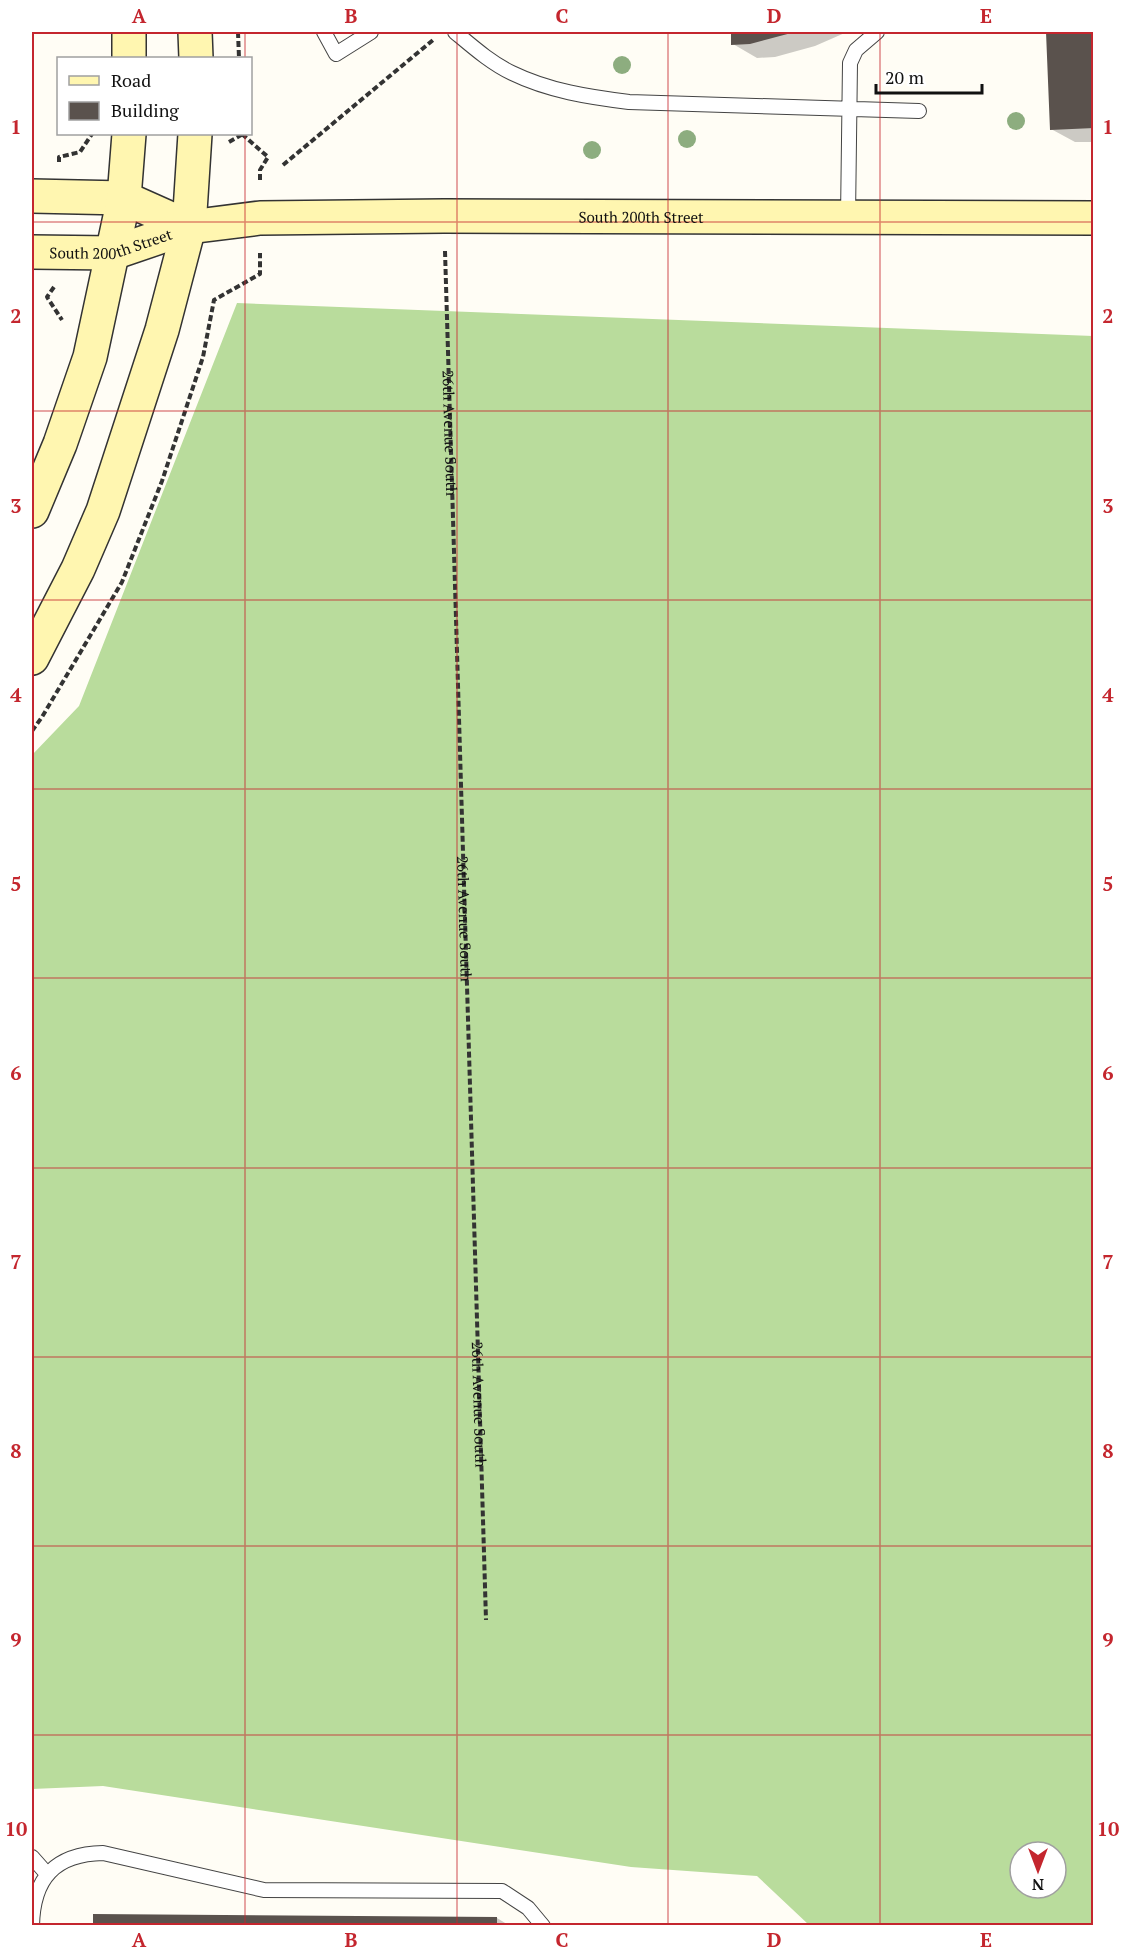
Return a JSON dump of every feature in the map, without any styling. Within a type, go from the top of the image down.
[{"type":"main road","points":[[129,32],[129,57]]},
{"type":"main road","points":[[195,32],[196,57]]},
{"type":"main road","points":[[32,511],[60,444],[90,357],[124,198],[129,135]]},
{"type":"main road","points":[[32,658],[78,569],[106,500],[162,330],[189,227],[195,135]]},
{"type":"main road","name":"South 200th Street","points":[[32,196],[124,198],[189,227]]},
{"type":"main road","name":"South 200th Street","points":[[32,252],[113,253],[189,227],[260,218],[444,216],[1094,218]]},
{"type":"lane","points":[[324,32],[336,54],[371,32]]},
{"type":"lane","points":[[455,32],[480,53],[510,72],[546,87],[587,97],[629,102],[919,111]]},
{"type":"lane","points":[[848,217],[850,63],[856,50],[877,32]]},
{"type":"lane","points":[[32,1926],[32,1911],[37,1891],[47,1874],[63,1861],[82,1854],[102,1853],[264,1890],[502,1891],[528,1908],[543,1926]]},
{"type":"lane","points":[[32,1857],[47,1874]]},
{"type":"path","points":[[238,32],[239,57]]},
{"type":"path","points":[[283,165],[438,35]]},
{"type":"path","points":[[228,142],[240,135]]},
{"type":"path","points":[[243,135],[268,157],[260,170]]},
{"type":"path","points":[[59,157],[80,152],[92,137]]},
{"type":"path","name":"26th Avenue South","points":[[444,216],[486,1620]]},
{"type":"path","points":[[214,300],[260,274],[260,260]]},
{"type":"path","points":[[47,297],[54,287]]},
{"type":"green space","points":[[237,303],[1093,336],[1093,1925],[809,1925],[757,1876],[631,1867],[103,1786],[32,1789],[32,755],[79,706]]},
{"type":"building","points":[[731,32],[795,32],[750,44],[731,45]]},
{"type":"building","points":[[1046,32],[1094,32],[1094,128],[1050,130]]},
{"type":"building","points":[[93,1914],[497,1917],[497,1926],[93,1926]]}]
